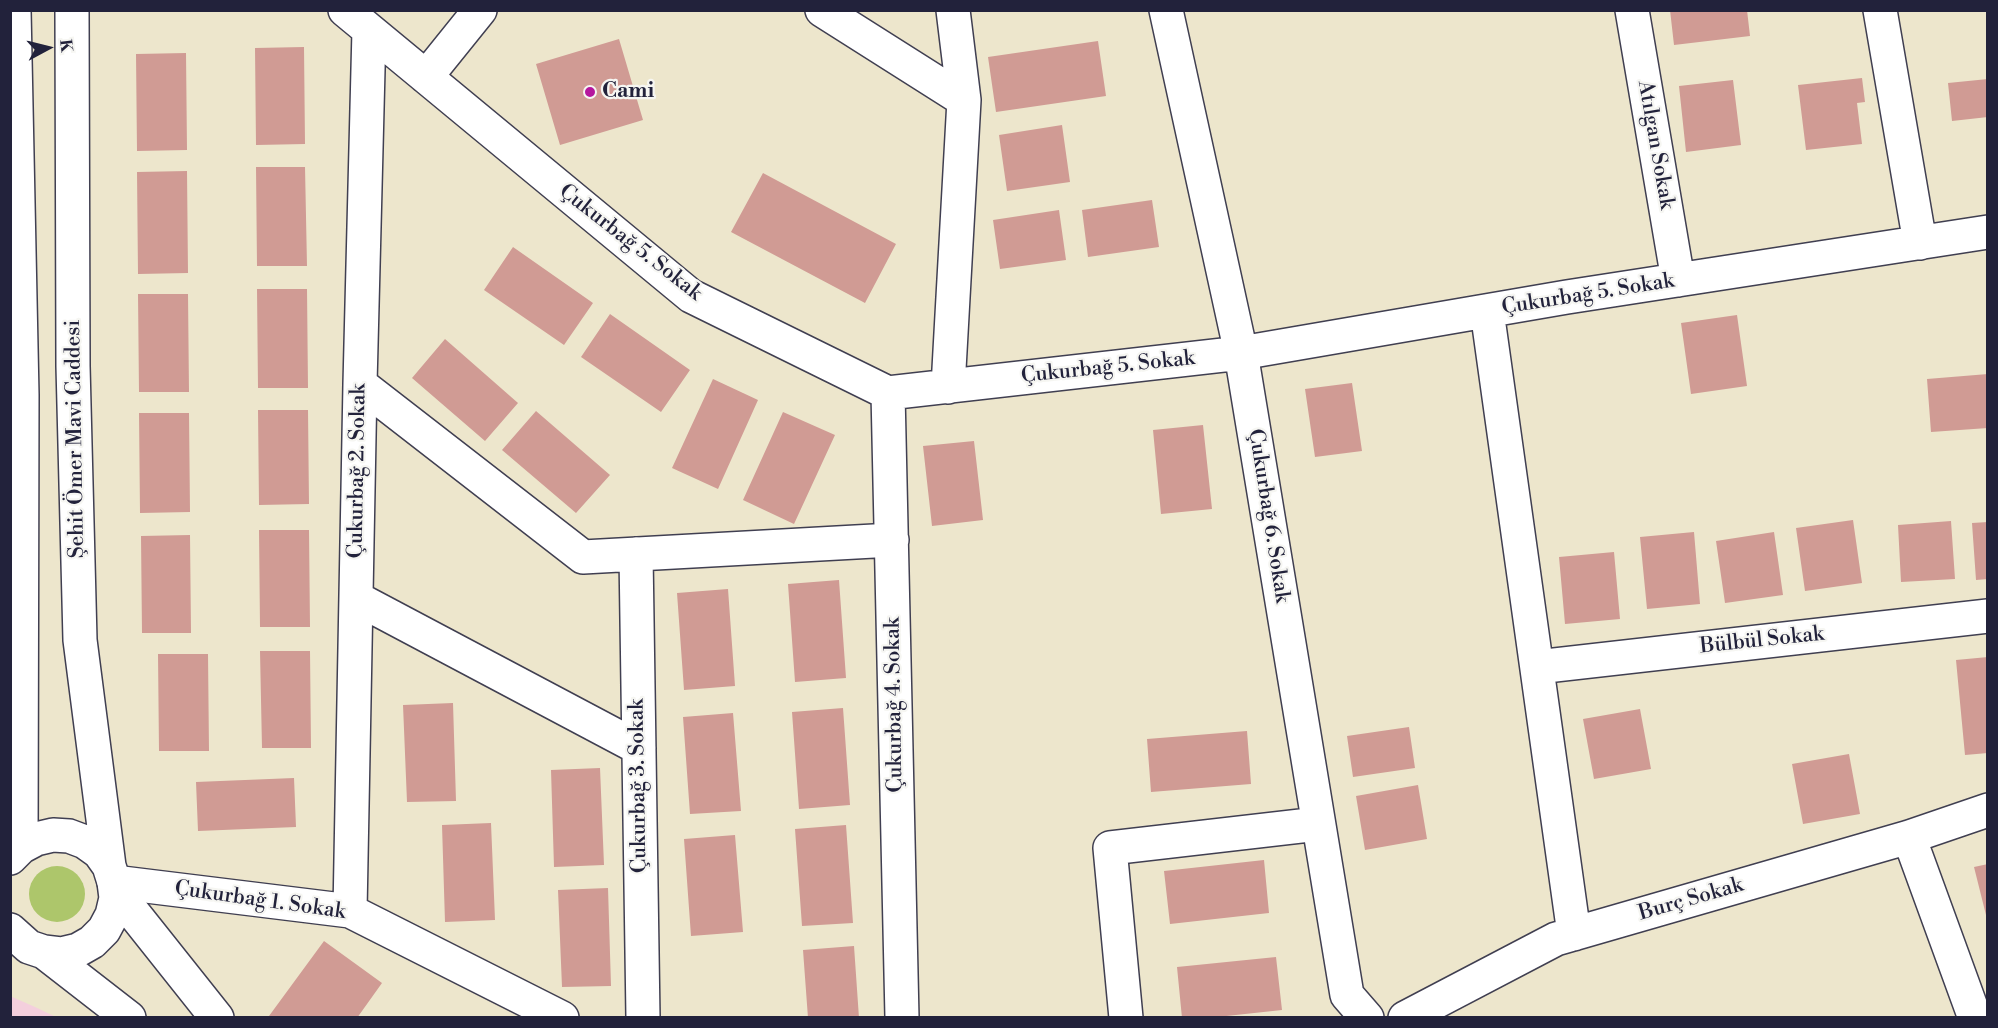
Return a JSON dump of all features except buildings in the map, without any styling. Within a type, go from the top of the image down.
[{"type":"street","points":[[14,10],[20,259],[16,394],[16,852]]},
{"type":"street","name":"Şehit Ömer Mavi Caddesi","points":[[72,10],[73,366],[80,640],[113,879]]},
{"type":"street","points":[[426,77],[480,10]]},
{"type":"street","points":[[822,10],[964,100]]},
{"type":"street","points":[[948,387],[964,100],[952,10]]},
{"type":"street","name":"Çukurbağ 6. Sokak","points":[[1166,10],[1241,353],[1347,995],[1366,1017]]},
{"type":"street","name":"Atılgan Sokak","points":[[1632,10],[1678,280]]},
{"type":"street","points":[[1880,10],[1920,243]]},
{"type":"street","name":"Çukurbağ 5. Sokak","points":[[357,20],[691,296],[888,393],[1241,353],[1678,280],[1988,232]]},
{"type":"street","name":"Çukurbağ 2. Sokak","points":[[350,911],[360,384],[357,20]]},
{"type":"street","points":[[1487,311],[1574,934]]},
{"type":"street","points":[[360,384],[584,557],[892,540]]},
{"type":"street","name":"Çukurbağ 4. Sokak","points":[[888,393],[902,1017]]},
{"type":"street","name":"Çukurbağ 3. Sokak","points":[[636,554],[643,1017]]},
{"type":"street","points":[[356,598],[639,748]]},
{"type":"street","name":"Bülbül Sokak","points":[[1537,667],[1988,616]]},
{"type":"street","name":"Burç Sokak","points":[[1405,1017],[1556,939],[1909,837],[1988,810]]},
{"type":"street","points":[[1126,1017],[1110,848],[1318,824]]},
{"type":"street","points":[[16,852],[36,839],[53,835],[69,836],[85,842],[99,852],[113,879],[217,1017]]},
{"type":"street","points":[[1909,837],[1975,1017]]},
{"type":"street","points":[[12,934],[28,946],[44,952],[61,954],[78,950],[92,942],[104,930],[112,915],[113,879]]},
{"type":"street","name":"Çukurbağ 1. Sokak","points":[[113,879],[350,911],[562,1017]]},
{"type":"street","points":[[44,952],[129,1017]]},
{"type":"shaded area","points":[[10,996],[35,1007],[56,1017],[11,1017]]},
{"type":"green space","points":[[57,866],[68,868],[77,874],[83,883],[85,894],[83,905],[77,914],[68,920],[57,922],[46,920],[37,914],[31,905],[29,894],[31,883],[37,874],[46,868]]},
{"type":"place","name":"Cami","points":[[590,92]]}]
